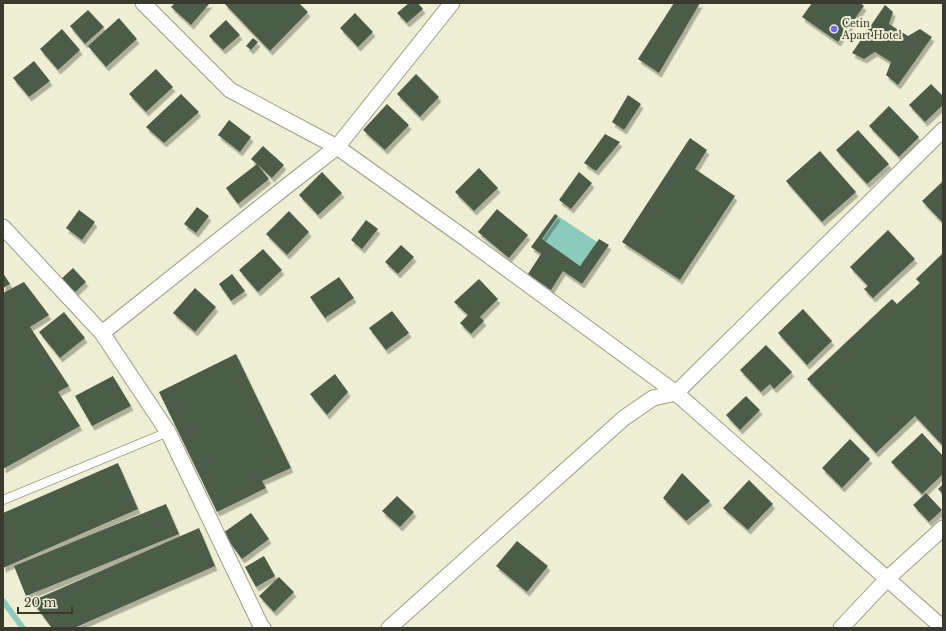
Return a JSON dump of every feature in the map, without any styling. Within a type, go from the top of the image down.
[{"type":"street","points":[[143,3],[230,90],[337,147],[462,236],[676,393],[943,628]]},
{"type":"street","points":[[102,333],[283,188],[337,147],[452,3]]},
{"type":"street","points":[[389,628],[624,418],[653,398],[676,393],[943,130]]},
{"type":"street","points":[[3,227],[102,333],[168,432],[263,628]]},
{"type":"street","points":[[841,628],[888,578],[943,528]]},
{"type":"lane","points":[[3,500],[168,432]]},
{"type":"water","points":[[558,216],[597,242],[580,266],[542,239]]},
{"type":"building","points":[[175,3],[210,3],[191,25],[171,7]]},
{"type":"building","points":[[224,3],[299,3],[308,12],[270,51]]},
{"type":"building","points":[[409,3],[418,3],[423,9],[407,23],[397,13]]},
{"type":"building","points":[[674,3],[700,3],[659,73],[638,59]]},
{"type":"building","name":"Çetin Apart Hotel","points":[[812,3],[860,3],[864,6],[838,42],[802,17]]},
{"type":"building","points":[[885,5],[893,12],[889,24],[908,36],[920,29],[932,37],[898,85],[886,75],[891,62],[875,52],[864,59],[852,53]]},
{"type":"building","points":[[88,10],[104,27],[85,44],[70,26]]},
{"type":"building","points":[[355,13],[373,32],[358,47],[340,28]]},
{"type":"building","points":[[119,18],[137,39],[106,67],[88,46]]},
{"type":"building","points":[[226,20],[240,35],[223,50],[209,36]]},
{"type":"building","points":[[62,29],[80,50],[58,70],[40,49]]},
{"type":"building","points":[[253,38],[258,42],[251,50],[246,46]]},
{"type":"building","points":[[34,61],[50,81],[29,97],[13,78]]},
{"type":"building","points":[[156,69],[173,87],[146,112],[129,94]]},
{"type":"building","points":[[416,74],[439,97],[420,117],[397,94]]},
{"type":"building","points":[[931,84],[943,96],[943,105],[925,122],[909,105]]},
{"type":"building","points":[[181,94],[199,112],[164,143],[146,127]]},
{"type":"building","points":[[628,95],[641,104],[624,130],[612,122]]},
{"type":"building","points":[[387,104],[409,125],[385,150],[363,130]]},
{"type":"building","points":[[889,106],[919,137],[899,157],[869,126]]},
{"type":"building","points":[[229,120],[251,137],[240,152],[218,135]]},
{"type":"building","points":[[858,130],[889,164],[867,184],[836,150]]},
{"type":"building","points":[[605,134],[620,142],[596,171],[584,163]]},
{"type":"building","points":[[690,138],[707,150],[695,169],[735,196],[680,280],[622,242]]},
{"type":"building","points":[[263,146],[284,165],[272,178],[251,159]]},
{"type":"building","points":[[820,151],[856,192],[822,222],[786,181]]},
{"type":"building","points":[[257,164],[269,179],[238,204],[226,188]]},
{"type":"building","points":[[479,168],[498,188],[474,211],[455,192]]},
{"type":"building","points":[[322,172],[342,193],[318,215],[299,195]]},
{"type":"building","points":[[579,172],[592,183],[571,209],[559,200]]},
{"type":"building","points":[[942,182],[943,183],[943,223],[922,201]]},
{"type":"building","points":[[197,207],[209,216],[196,233],[184,224]]},
{"type":"building","points":[[497,209],[528,235],[509,258],[478,232]]},
{"type":"building","points":[[79,210],[95,222],[82,240],[66,228]]},
{"type":"building","points":[[289,211],[309,232],[287,255],[266,234]]},
{"type":"building","points":[[555,214],[558,216],[542,239],[580,266],[599,239],[609,245],[582,284],[563,271],[551,290],[528,274],[541,254],[531,247]]},
{"type":"building","points":[[366,220],[378,229],[362,249],[351,240]]},
{"type":"building","points":[[888,230],[915,259],[873,298],[864,289],[868,286],[850,267]]},
{"type":"building","points":[[401,245],[414,257],[398,274],[385,262]]},
{"type":"building","points":[[263,249],[282,270],[258,292],[239,270]]},
{"type":"building","points":[[943,253],[943,446],[915,416],[876,453],[807,379],[892,299],[897,304],[920,283],[916,279]]},
{"type":"building","points":[[73,268],[86,282],[73,294],[60,280]]},
{"type":"building","points":[[3,273],[10,284],[3,288]]},
{"type":"building","points":[[232,274],[245,291],[231,301],[219,284]]},
{"type":"building","points":[[339,277],[354,298],[325,318],[310,297]]},
{"type":"building","points":[[479,279],[498,299],[480,317],[484,321],[471,334],[460,323],[468,315],[454,302]]},
{"type":"building","points":[[24,282],[49,315],[30,327],[69,386],[58,392],[80,426],[3,469],[3,293]]},
{"type":"building","points":[[195,288],[216,307],[195,332],[173,313]]},
{"type":"building","points":[[803,309],[832,341],[807,365],[778,333]]},
{"type":"building","points":[[392,311],[409,333],[386,350],[369,328]]},
{"type":"building","points":[[64,312],[85,338],[60,358],[39,332]]},
{"type":"building","points":[[766,345],[792,372],[774,389],[770,384],[761,392],[740,370]]},
{"type":"building","points":[[236,354],[291,468],[262,481],[266,488],[217,512],[159,392]]},
{"type":"building","points":[[335,374],[348,392],[327,415],[310,394]]},
{"type":"building","points":[[113,376],[131,406],[92,426],[75,396]]},
{"type":"building","points":[[746,396],[760,410],[740,430],[726,415]]},
{"type":"building","points":[[922,433],[943,456],[943,474],[922,494],[891,462]]},
{"type":"building","points":[[850,439],[870,459],[842,488],[822,468]]},
{"type":"building","points":[[118,463],[138,509],[3,568],[3,513]]},
{"type":"building","points":[[682,473],[710,501],[686,521],[663,498]]},
{"type":"building","points":[[749,480],[773,504],[748,530],[723,508]]},
{"type":"building","points":[[943,484],[943,494],[938,489]]},
{"type":"building","points":[[926,493],[942,510],[929,522],[913,505]]},
{"type":"building","points":[[397,496],[414,512],[400,527],[382,511]]},
{"type":"building","points":[[166,504],[179,534],[26,596],[14,566]]},
{"type":"building","points":[[251,513],[269,539],[242,559],[223,533]]},
{"type":"building","points":[[199,528],[215,566],[74,628],[52,628],[32,601]]},
{"type":"building","points":[[517,541],[548,566],[527,592],[496,566]]},
{"type":"building","points":[[264,556],[275,576],[256,587],[245,567]]},
{"type":"building","points":[[279,577],[294,592],[274,612],[259,596]]},
{"type":"waterway","points":[[3,601],[23,628]]},
{"type":"place","name":"Çetin Apart Hotel","points":[[834,29]]}]
